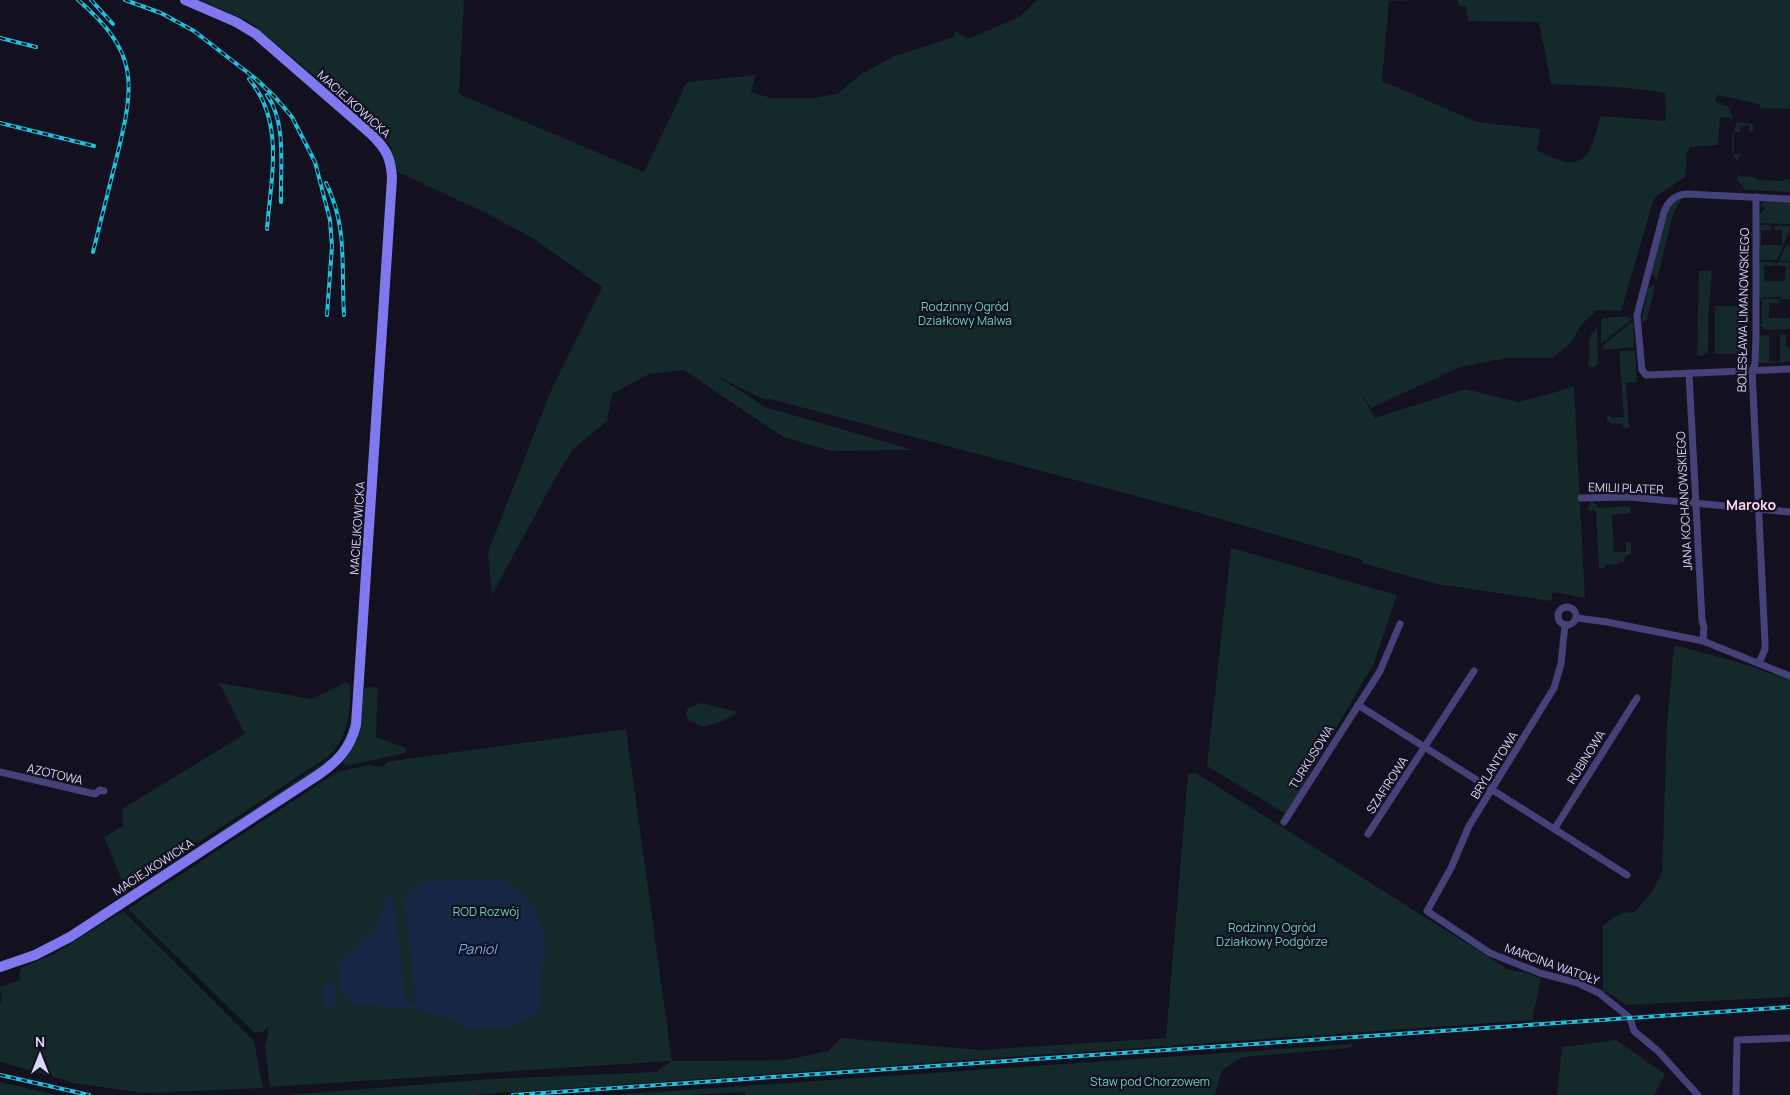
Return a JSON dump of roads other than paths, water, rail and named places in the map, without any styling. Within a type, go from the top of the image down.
[{"type":"street","name":"MACIEJKOWICKA","points":[[0,967],[40,952],[75,934],[318,775],[342,756],[350,743],[356,725],[392,182],[391,162],[385,148],[371,134],[256,34],[236,22],[185,0]]},
{"type":"street","points":[[1790,199],[1680,195],[1670,201],[1666,206],[1637,315],[1642,370],[1646,375],[1790,369]]},
{"type":"street","name":"BOLESŁAWA LIMANOWSKIEGO","points":[[1756,197],[1756,334],[1755,364],[1752,370],[1765,643],[1765,649],[1759,663]]},
{"type":"street","name":"JANA KOCHANOWSKIEGO","points":[[1689,373],[1702,620],[1704,627],[1703,642]]},
{"type":"street","name":"EMILII PLATER","points":[[1581,498],[1629,497],[1790,512]]},
{"type":"street","points":[[1569,607],[1576,614],[1576,618],[1572,624],[1565,625],[1558,618],[1559,611],[1562,608],[1569,607]]},
{"type":"street","points":[[1576,618],[1607,622],[1703,642],[1790,676]]},
{"type":"street","name":"TURKUSOWA","points":[[1284,822],[1380,671],[1400,624]]},
{"type":"street","name":"BRYLANTOWA","points":[[1427,911],[1451,868],[1463,838],[1554,688],[1561,664],[1565,625]]},
{"type":"street","name":"SZAFIROWA","points":[[1368,834],[1474,671]]},
{"type":"street","name":"RUBINOWA","points":[[1555,828],[1637,698]]},
{"type":"street","points":[[1358,705],[1627,875]]},
{"type":"street","name":"AZOTOWA","points":[[0,772],[95,794],[100,790],[104,791]]},
{"type":"street","name":"MARCINA WATOŁY","points":[[1427,911],[1490,952],[1540,973],[1578,983],[1599,993],[1630,1018],[1634,1031],[1658,1051],[1698,1095]]},
{"type":"street","points":[[1736,1095],[1737,1040],[1790,1038]]},
{"type":"water","name":"Paniol","points":[[499,879],[521,892],[537,916],[547,944],[541,970],[540,1013],[513,1027],[468,1029],[449,1019],[416,1009],[353,1004],[341,993],[338,978],[339,966],[346,956],[376,927],[385,898],[393,898],[406,1000],[408,1003],[413,1004],[415,1002],[404,900],[422,882]]},
{"type":"water","points":[[330,979],[336,992],[336,1007],[324,1007],[322,990]]},
{"type":"railway","points":[[78,0],[98,19],[112,36],[122,53],[127,70],[129,88],[123,130],[93,252]]},
{"type":"railway","points":[[91,0],[113,24]]},
{"type":"railway","points":[[125,0],[161,13],[194,31],[256,79],[292,117],[315,162],[330,220],[332,246],[327,315]]},
{"type":"railway","points":[[0,38],[36,47]]},
{"type":"railway","points":[[249,79],[268,113],[272,132],[273,170],[267,229]]},
{"type":"railway","points":[[267,95],[273,106],[280,132],[281,202]]},
{"type":"railway","points":[[0,123],[94,146]]},
{"type":"railway","points":[[326,183],[333,199],[341,232],[344,315]]},
{"type":"railway","points":[[513,1095],[1790,1007]]},
{"type":"railway","points":[[0,1075],[89,1095]]},
{"type":"district","name":"Maroko","points":[[1751,504]]},
{"type":"park label","name":"Rodzinny Ogród Działkowy Malwa","points":[[965,313]]},
{"type":"park label","name":"ROD Rozwój","points":[[486,911]]},
{"type":"park label","name":"Rodzinny Ogród Działkowy Podgórze","points":[[1272,934]]},
{"type":"park label","name":"Staw pod Chorzowem","points":[[1150,1081]]}]
